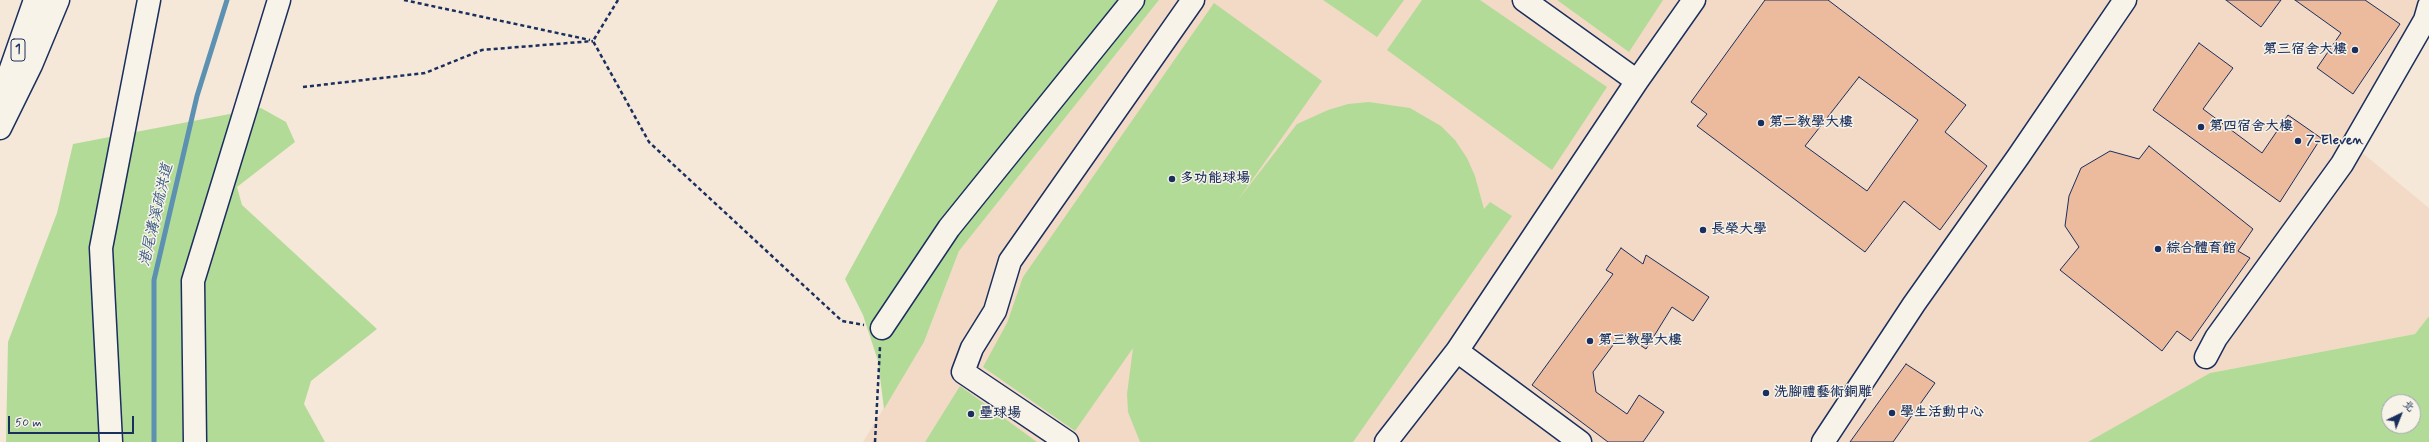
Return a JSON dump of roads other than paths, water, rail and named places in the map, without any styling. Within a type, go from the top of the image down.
[{"type":"main road","name":"1","points":[[0,100],[35,0]]},
{"type":"main road","points":[[0,128],[31,65],[58,0]]},
{"type":"main road","points":[[111,442],[101,248],[149,0]]},
{"type":"main road","points":[[195,442],[193,281],[279,0]]},
{"type":"main road","points":[[882,328],[949,228],[1133,0]]},
{"type":"main road","points":[[1067,442],[963,372],[972,348],[995,311],[1010,261],[1193,0]]},
{"type":"main road","points":[[1524,0],[1637,81]]},
{"type":"main road","points":[[1386,442],[1457,351],[1637,81],[1694,0]]},
{"type":"main road","points":[[1823,442],[1914,304],[2018,157],[2126,0]]},
{"type":"main road","points":[[2206,357],[2216,338],[2342,164],[2425,20],[2429,6]]},
{"type":"main road","points":[[1457,351],[1580,442]]},
{"type":"waterway","name":"港尾溝溪疏洪道","points":[[154,442],[154,280],[197,96],[227,0]]},
{"type":"place","name":"第三宿舍大樓","points":[[2355,50]]},
{"type":"place","name":"第二教學大樓","points":[[1761,123]]},
{"type":"place","name":"第四宿舍大樓","points":[[2201,127]]},
{"type":"place","name":"7-Eleven","points":[[2298,141]]},
{"type":"place","name":"多功能球場","points":[[1172,179]]},
{"type":"place","name":"長榮大學","points":[[1703,230]]},
{"type":"place","name":"綜合體育館","points":[[2158,249]]},
{"type":"place","name":"第三教學大樓","points":[[1590,341]]},
{"type":"place","name":"洗腳禮藝術銅雕","points":[[1766,393]]},
{"type":"place","name":"學生活動中心","points":[[1892,413]]},
{"type":"place","name":"壘球場","points":[[971,414]]}]
